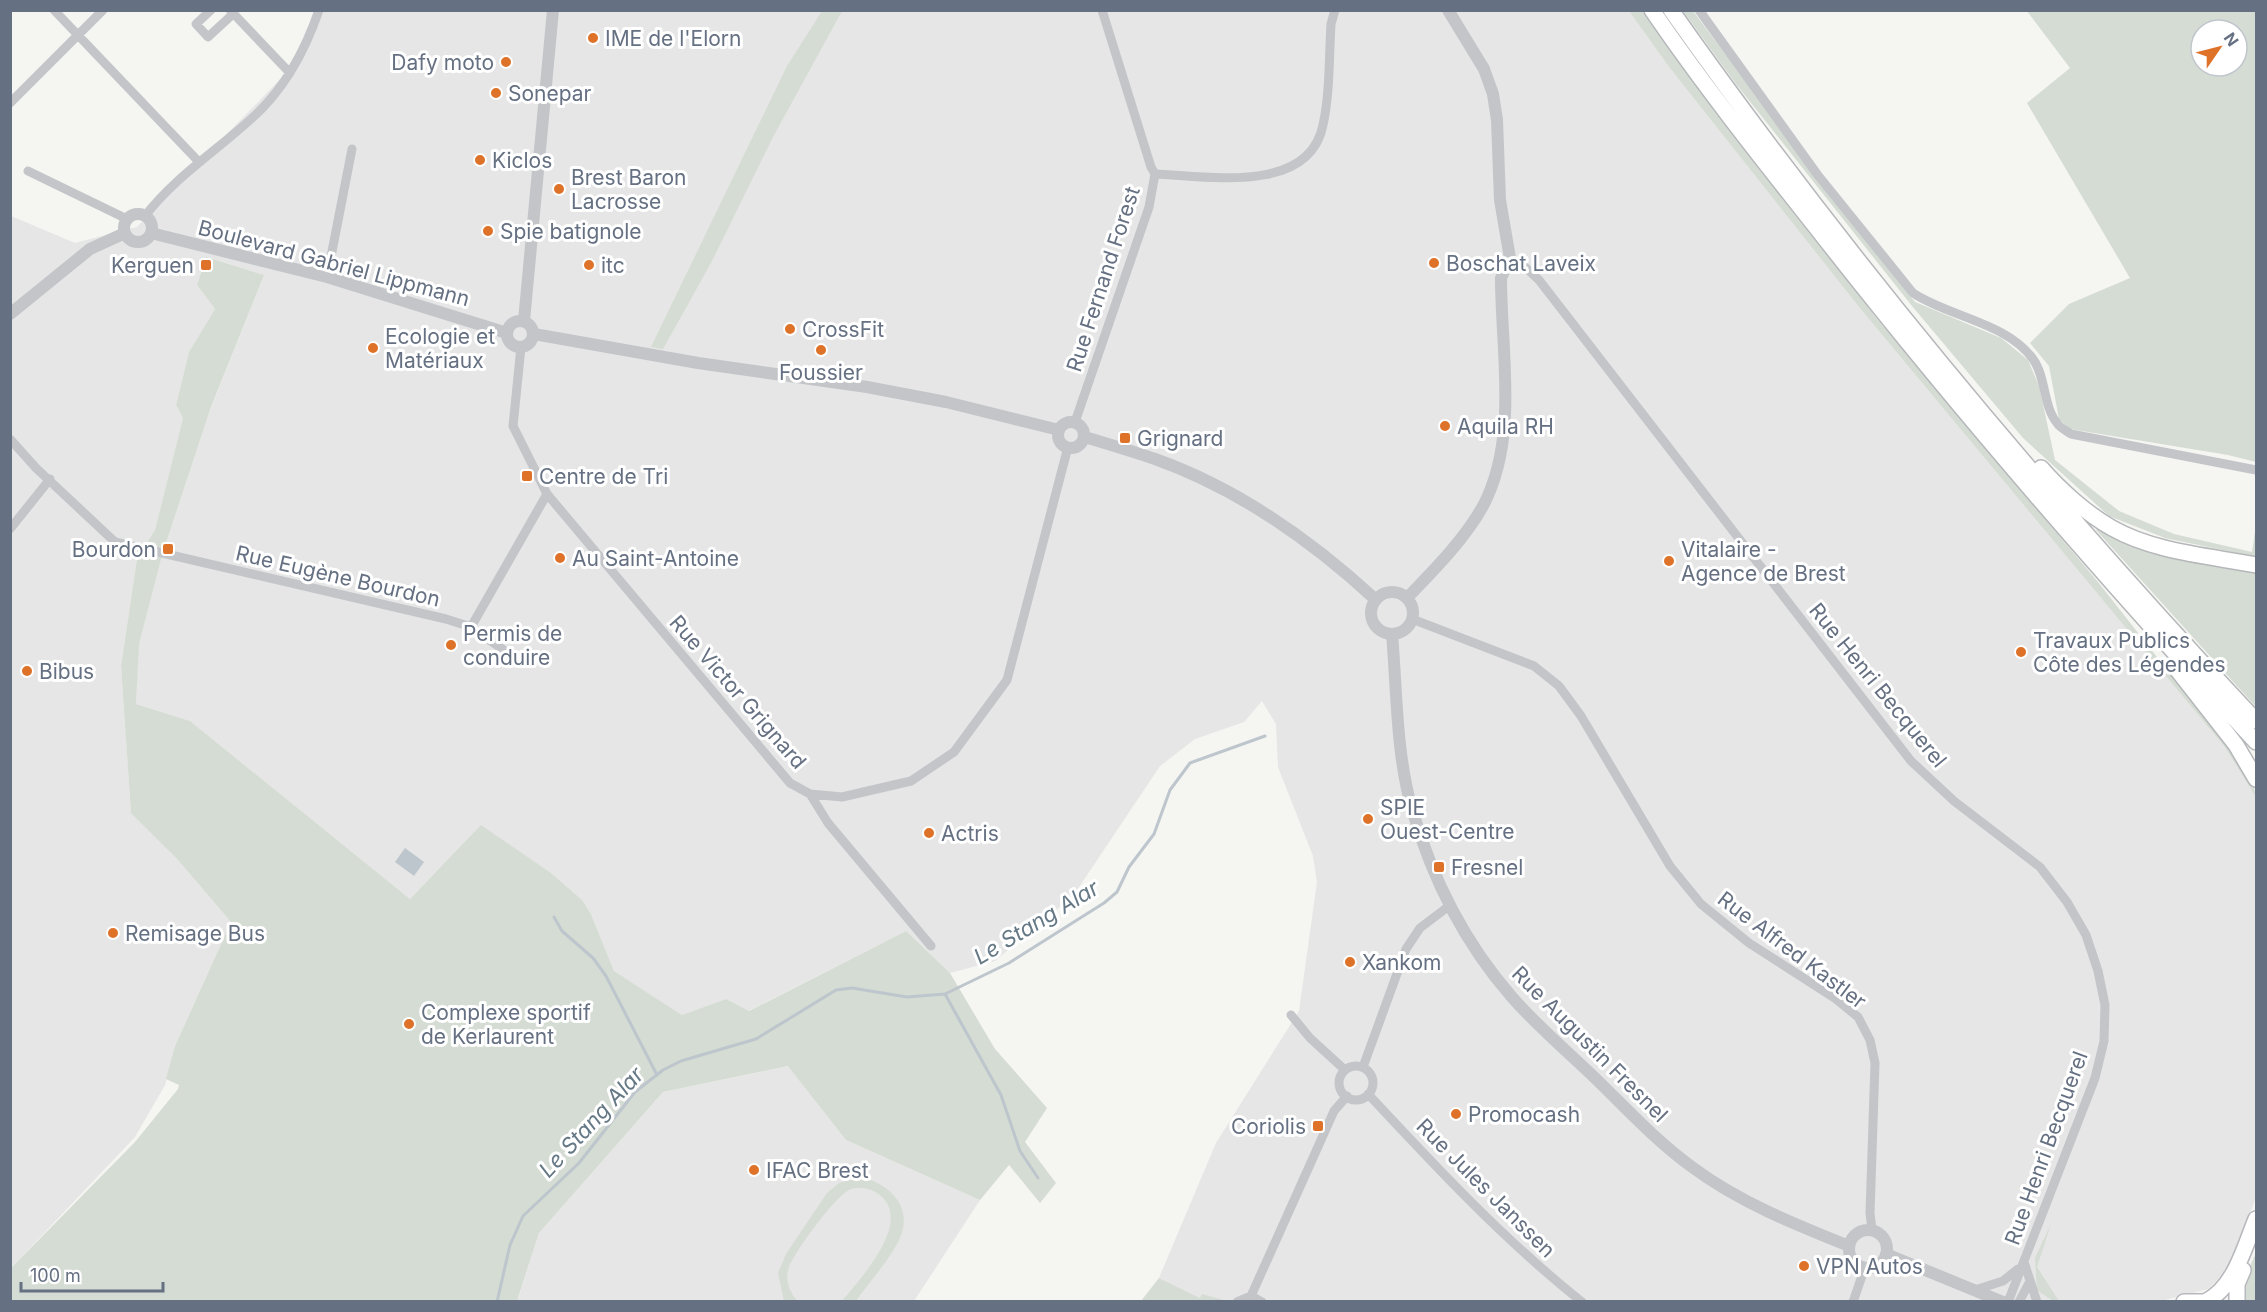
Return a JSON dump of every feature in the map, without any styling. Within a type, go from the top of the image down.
[{"type":"main road","points":[[1652,10],[1765,163],[1898,332],[2102,572],[2256,742]]},
{"type":"main road","points":[[1671,10],[1803,188],[1932,351],[2098,546],[2256,721]]},
{"type":"main road","points":[[1932,351],[1986,404],[2045,472],[2083,507],[2112,528],[2150,543],[2256,565]]},
{"type":"main road","points":[[2102,572],[2236,746],[2256,779]]},
{"type":"main road","points":[[2184,1302],[2204,1302],[2217,1296],[2227,1286],[2256,1219]]},
{"type":"main road","points":[[2237,1302],[2237,1284],[2256,1237]]},
{"type":"street","points":[[54,10],[199,162]]},
{"type":"street","points":[[10,103],[104,10]]},
{"type":"street","points":[[211,10],[196,24],[208,37],[232,12],[290,73]]},
{"type":"street","points":[[146,216],[199,162],[254,117],[290,73],[319,10]]},
{"type":"street","points":[[524,321],[553,10]]},
{"type":"street","name":"Rue Fernand Forest","points":[[1075,422],[1149,207],[1155,174],[1102,10]]},
{"type":"street","points":[[1155,174],[1249,177],[1281,172],[1310,155],[1323,127],[1331,24],[1335,10]]},
{"type":"street","points":[[1407,598],[1466,530],[1482,506],[1494,480],[1502,446],[1501,278],[1510,258],[1500,200],[1497,120],[1493,94],[1484,69],[1448,10]]},
{"type":"street","points":[[1699,10],[1817,174],[1913,293],[1929,304],[2000,332],[2020,346],[2033,359],[2056,423],[2071,434],[2256,470]]},
{"type":"street","points":[[327,278],[352,150]]},
{"type":"street","points":[[28,171],[127,219]]},
{"type":"street","points":[[133,214],[146,216],[151,222],[151,233],[140,241],[132,240],[125,233],[127,219],[133,214]]},
{"type":"street","points":[[10,314],[90,249],[125,233]]},
{"type":"street","name":"Boulevard Gabriel Lippmann","points":[[151,233],[327,278],[507,333]]},
{"type":"street","name":"Rue Henri Becquerel","points":[[1510,258],[1539,280],[1911,761],[1954,801],[2040,867],[2067,902],[2086,935],[2098,971],[2105,1005],[2104,1041],[2082,1117],[2008,1302]]},
{"type":"street","points":[[524,321],[531,326],[534,334],[531,342],[521,347],[509,342],[507,333],[512,322],[524,321]]},
{"type":"street","points":[[534,334],[698,363],[867,387],[946,402],[1059,430]]},
{"type":"street","name":"Rue Victor Grignard","points":[[521,347],[513,426],[547,494],[790,783],[810,794],[842,797],[911,781],[954,752],[1007,680],[1068,447]]},
{"type":"street","points":[[1067,422],[1075,422],[1084,429],[1084,437],[1077,447],[1068,447],[1059,438],[1059,430],[1067,422]]},
{"type":"street","points":[[1084,437],[1157,460],[1226,492],[1307,541],[1376,600]]},
{"type":"street","name":"Rue Eugène Bourdon","points":[[10,439],[95,527],[115,542],[471,627],[515,658]]},
{"type":"street","points":[[10,529],[50,480]]},
{"type":"street","points":[[471,627],[547,494]]},
{"type":"street","points":[[1391,592],[1407,598],[1413,608],[1412,619],[1404,630],[1392,634],[1379,630],[1372,620],[1372,606],[1376,600],[1391,592]]},
{"type":"street","name":"Rue Alfred Kastler","points":[[1412,619],[1534,666],[1559,686],[1581,716],[1670,866],[1701,904],[1749,944],[1836,999],[1858,1017],[1870,1041],[1875,1063],[1870,1213],[1872,1230]]},
{"type":"street","name":"Rue Augustin Fresnel","points":[[1392,634],[1407,785],[1426,851],[1449,906],[1475,950],[1512,998],[1668,1148],[1693,1168],[1783,1220],[1849,1246]]},
{"type":"street","points":[[810,794],[828,823],[931,946]]},
{"type":"street","points":[[1363,1067],[1406,949],[1420,927],[1449,906]]},
{"type":"street","points":[[1291,1015],[1310,1038],[1345,1070]]},
{"type":"street","points":[[1351,1067],[1363,1067],[1372,1076],[1373,1082],[1368,1094],[1354,1099],[1342,1092],[1340,1080],[1345,1070],[1351,1067]]},
{"type":"street","name":"Rue Jules Janssen","points":[[1368,1094],[1452,1184],[1546,1272],[1582,1302]]},
{"type":"street","points":[[1237,1302],[1251,1296],[1334,1111],[1347,1096]]},
{"type":"street","points":[[1872,1230],[1884,1239],[1886,1254],[1878,1265],[1864,1268],[1852,1260],[1849,1246],[1860,1231],[1872,1230]]},
{"type":"street","points":[[1886,1254],[2003,1302]]},
{"type":"street","name":"Rue Henri Becquerel","points":[[2024,1262],[2037,1302]]},
{"type":"street","name":"Rue Henri Becquerel","points":[[1975,1290],[2003,1281],[2024,1262]]},
{"type":"street","points":[[1853,1302],[1864,1268]]},
{"type":"street","points":[[2019,1302],[2029,1283]]},
{"type":"street","points":[[1251,1296],[1262,1302]]},
{"type":"shaded area","points":[[321,11],[1629,11],[1669,67],[1859,307],[2224,746],[2256,797],[2256,1197],[2230,1267],[2208,1289],[2157,1302],[1227,1302],[1200,1298],[1159,1278],[1216,1143],[1299,1011],[1317,882],[1313,856],[1278,767],[1276,724],[1262,701],[1244,722],[1195,739],[1160,766],[1073,896],[995,961],[950,973],[906,931],[748,1011],[726,999],[682,1015],[614,971],[591,914],[582,900],[551,873],[481,826],[410,899],[190,721],[136,704],[138,647],[163,552],[209,413],[264,275],[206,257],[197,285],[215,309],[189,352],[176,405],[183,418],[155,530],[137,559],[121,666],[131,812],[178,860],[231,922],[175,1046],[165,1085],[135,1137],[11,1268],[11,216],[75,243],[137,227],[288,71]]},
{"type":"shaded area","points":[[822,11],[842,11],[773,137],[712,261],[663,349],[651,347],[787,66]]},
{"type":"shaded area","points":[[1629,11],[1642,11],[1877,319],[2098,582],[2252,778],[2256,797],[2224,746],[1859,307],[1669,67]]},
{"type":"shaded area","points":[[1683,11],[1693,11],[1851,222],[1915,302],[2001,338],[2028,360],[2039,386],[2055,460],[2119,511],[2174,534],[2252,552],[2256,525],[2256,557],[2165,538],[2109,516],[2023,438],[1912,306],[1736,84]]},
{"type":"shaded area","points":[[2027,11],[2256,11],[2256,462],[2228,455],[2070,429],[2059,419],[2049,366],[2030,343],[2069,304],[2130,278],[2027,103],[2070,68]]},
{"type":"shaded area","name":"Complexe sportif de Kerlaurent","points":[[206,257],[264,275],[211,407],[163,552],[139,644],[136,704],[190,721],[410,899],[481,825],[551,873],[582,900],[591,914],[614,971],[682,1015],[726,999],[749,1011],[906,931],[950,973],[995,1049],[1047,1108],[1025,1142],[1056,1183],[1040,1203],[1009,1165],[980,1200],[846,1140],[788,1066],[663,1092],[539,1233],[517,1301],[11,1302],[11,1268],[135,1142],[178,1089],[179,1085],[166,1079],[175,1046],[231,922],[178,860],[131,813],[121,666],[137,559],[155,530],[183,418],[176,405],[189,352],[215,309],[197,285]]},
{"type":"shaded area","points":[[2099,527],[2256,572],[2256,707],[2096,530]]},
{"type":"shaded area","points":[[405,848],[424,862],[414,876],[395,862]]},
{"type":"shaded area","name":"IFAC Brest","points":[[789,1066],[846,1140],[980,1200],[914,1301],[517,1302],[539,1233],[663,1092]]},
{"type":"shaded area","points":[[859,1177],[886,1188],[899,1202],[904,1221],[902,1232],[894,1249],[856,1301],[842,1301],[871,1265],[887,1235],[891,1221],[889,1207],[881,1196],[867,1189],[851,1189],[827,1212],[807,1237],[793,1260],[789,1267],[787,1281],[797,1301],[784,1301],[778,1273],[786,1254],[827,1193],[839,1183]]},
{"type":"shaded area","points":[[2051,1224],[2037,1267],[2059,1301],[2053,1301],[2037,1290],[2035,1258]]},
{"type":"shaded area","points":[[2256,1253],[2256,1301],[2246,1301],[2246,1274]]},
{"type":"shaded area","points":[[1159,1278],[1200,1298],[1202,1294],[1227,1301],[1141,1301]]},
{"type":"waterway","name":"Le Stang Alar","points":[[497,1302],[510,1245],[523,1216],[579,1163],[635,1092],[663,1070],[681,1061],[756,1039],[836,990],[852,988],[907,997],[945,994],[1009,963],[1104,903],[1117,892],[1129,867],[1154,834],[1170,790],[1190,763],[1265,736]]},
{"type":"waterway","points":[[554,917],[562,931],[593,958],[606,976],[657,1075]]},
{"type":"waterway","points":[[945,994],[1001,1095],[1020,1151],[1038,1178]]},
{"type":"place","name":"IME de l'Elorn","points":[[593,38]]},
{"type":"place","name":"Dafy moto","points":[[506,62]]},
{"type":"place","name":"Sonepar","points":[[496,93]]},
{"type":"place","name":"Kiclos","points":[[480,160]]},
{"type":"place","name":"Brest Baron Lacrosse","points":[[559,189]]},
{"type":"place","name":"Spie batignole","points":[[488,231]]},
{"type":"place","name":"Boschat Laveix","points":[[1434,263]]},
{"type":"place","name":"Kerguen","points":[[206,265]]},
{"type":"place","name":"itc","points":[[589,265]]},
{"type":"place","name":"CrossFit","points":[[790,329]]},
{"type":"place","name":"Ecologie et Matériaux","points":[[373,348]]},
{"type":"place","name":"Foussier","points":[[821,350]]},
{"type":"place","name":"Aquila RH","points":[[1445,426]]},
{"type":"place","name":"Grignard","points":[[1125,438]]},
{"type":"place","name":"Centre de Tri","points":[[527,476]]},
{"type":"place","name":"Bourdon","points":[[168,549]]},
{"type":"place","name":"Au Saint-Antoine","points":[[560,558]]},
{"type":"place","name":"Vitalaire - Agence de Brest","points":[[1669,561]]},
{"type":"place","name":"Permis de conduire","points":[[451,645]]},
{"type":"place","name":"Travaux Publics Côte des Légendes","points":[[2021,652]]},
{"type":"place","name":"Bibus","points":[[27,671]]},
{"type":"place","name":"SPIE Ouest-Centre","points":[[1368,819]]},
{"type":"place","name":"Actris","points":[[929,833]]},
{"type":"place","name":"Fresnel","points":[[1439,867]]},
{"type":"place","name":"Remisage Bus","points":[[113,933]]},
{"type":"place","name":"Xankom","points":[[1350,962]]},
{"type":"place","name":"Complexe sportif de Kerlaurent","points":[[409,1024]]},
{"type":"place","name":"Promocash","points":[[1456,1114]]},
{"type":"place","name":"Coriolis","points":[[1318,1126]]},
{"type":"place","name":"IFAC Brest","points":[[754,1170]]},
{"type":"place","name":"VPN Autos","points":[[1804,1266]]}]
